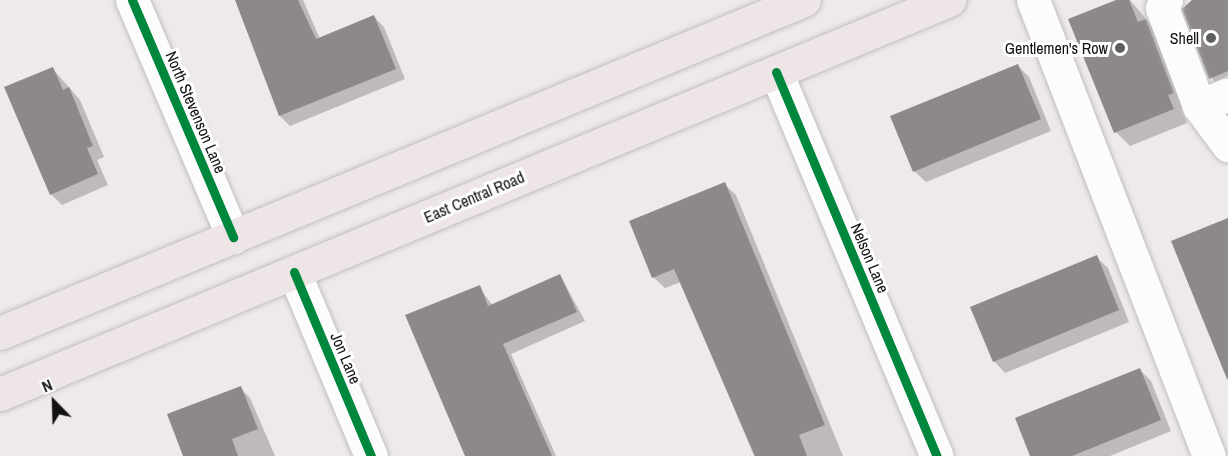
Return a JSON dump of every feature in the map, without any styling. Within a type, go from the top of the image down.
[{"type":"main road","points":[[0,333],[804,0]]},
{"type":"main road","name":"East Central Road","points":[[0,394],[949,0]]},
{"type":"street","name":"North Stevenson Lane","points":[[132,0],[233,237]]},
{"type":"street","points":[[1034,0],[1209,456]]},
{"type":"street","points":[[1166,0],[1162,8],[1214,100],[1228,145]]},
{"type":"street","name":"Nelson Lane","points":[[776,72],[937,456]]},
{"type":"street","name":"Jon Lane","points":[[294,272],[371,456]]},
{"type":"building","points":[[235,0],[298,0],[316,39],[374,15],[396,69],[279,116]]},
{"type":"building","points":[[1116,0],[1129,0],[1138,22],[1146,19],[1174,93],[1168,95],[1174,109],[1114,133],[1068,19]]},
{"type":"building","name":"Shell","points":[[1192,0],[1228,0],[1228,71],[1209,79],[1182,9]]},
{"type":"building","points":[[1018,64],[1041,119],[913,172],[890,116]]},
{"type":"building","points":[[53,67],[63,90],[69,87],[93,146],[87,148],[98,174],[50,195],[4,87]]},
{"type":"building","points":[[725,182],[825,425],[799,435],[807,456],[755,456],[674,269],[652,278],[629,221]]},
{"type":"building","points":[[1228,218],[1228,379],[1227,379],[1171,241]]},
{"type":"building","points":[[1097,255],[1119,310],[993,362],[970,307]]},
{"type":"building","points":[[560,274],[577,312],[503,344],[552,456],[465,456],[405,315],[480,285],[488,306]]},
{"type":"building","points":[[1140,368],[1161,420],[1072,456],[1030,456],[1015,418]]},
{"type":"building","points":[[241,386],[258,429],[232,439],[238,456],[183,456],[167,414]]},
{"type":"cycle path","points":[[132,0],[233,237]]},
{"type":"cycle path","points":[[776,72],[937,456]]},
{"type":"cycle path","points":[[294,272],[371,456]]},
{"type":"place","name":"Shell","points":[[1211,38]]},
{"type":"place","name":"Gentlemen's Row","points":[[1120,48]]}]
